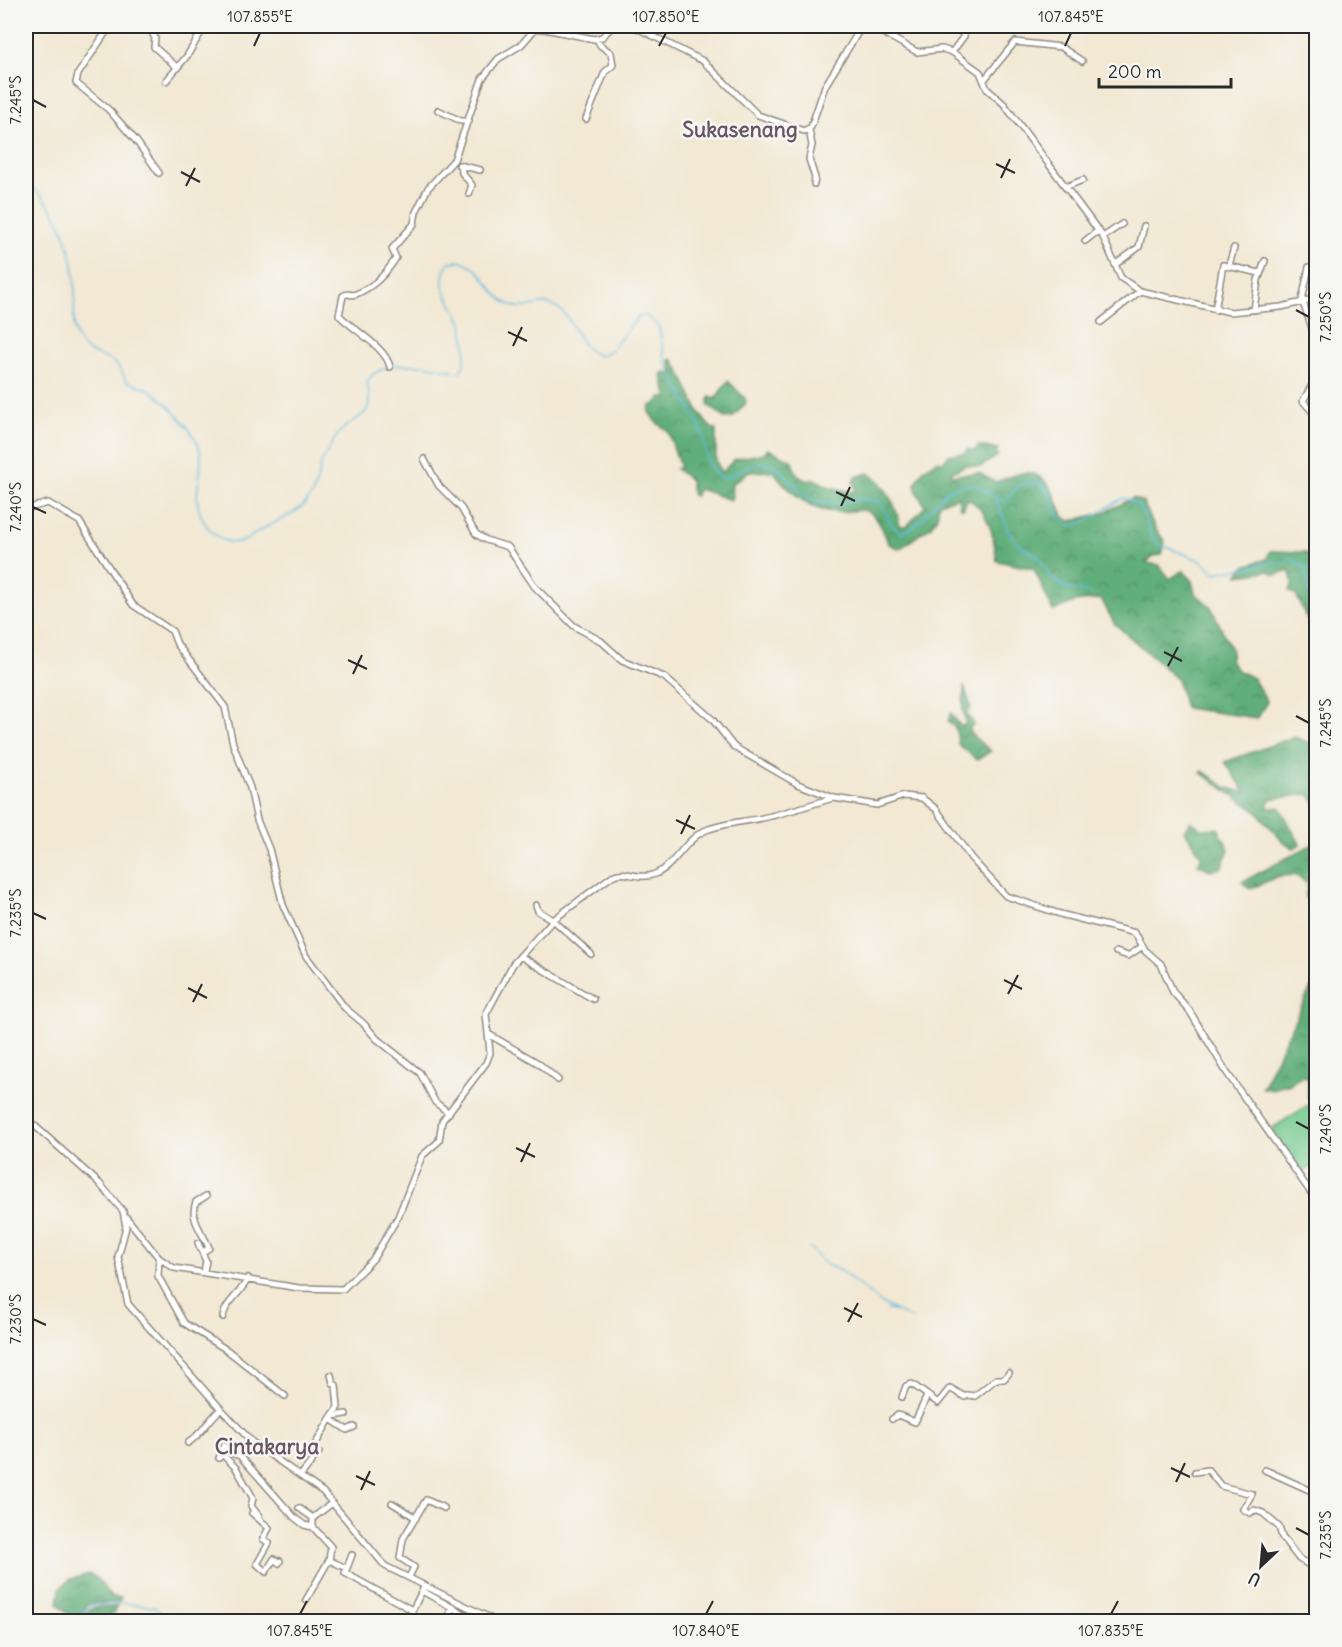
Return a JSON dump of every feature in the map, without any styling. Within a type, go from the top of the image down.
[{"type":"street","points":[[110,26],[78,74],[76,83],[108,110],[137,142],[159,173]]},
{"type":"street","points":[[148,26],[155,38],[154,47],[178,68]]},
{"type":"street","points":[[166,81],[178,68],[205,26]]},
{"type":"street","points":[[488,26],[535,29],[597,39],[613,26]]},
{"type":"street","points":[[633,26],[703,61],[758,115],[802,131],[809,130]]},
{"type":"street","points":[[814,184],[815,178],[809,159],[812,145],[809,130],[825,86],[862,26]]},
{"type":"street","points":[[871,26],[917,52],[942,49],[952,52],[980,72],[987,89],[1004,104],[1099,230],[1124,282],[1140,291],[1215,310],[1254,310],[1317,299]]},
{"type":"street","points":[[952,52],[964,36],[956,26]]},
{"type":"street","points":[[390,367],[388,360],[370,340],[341,318],[339,307],[345,294],[357,294],[384,276],[396,258],[392,249],[414,224],[426,190],[452,163],[459,138],[468,122],[482,79],[494,62],[521,45],[535,29]]},
{"type":"street","points":[[586,119],[604,73],[613,65],[611,53],[600,45],[597,39]]},
{"type":"street","points":[[984,80],[1015,42],[1061,47],[1082,61]]},
{"type":"street","points":[[438,110],[468,122]]},
{"type":"street","points":[[452,163],[480,170]]},
{"type":"street","points":[[461,165],[462,173],[472,185],[469,194]]},
{"type":"street","points":[[1065,187],[1083,180]]},
{"type":"street","points":[[1103,237],[1122,224]]},
{"type":"street","points":[[1116,264],[1139,247],[1144,226]]},
{"type":"street","points":[[1085,241],[1099,230]]},
{"type":"street","points":[[1229,265],[1234,248]]},
{"type":"street","points":[[1254,310],[1260,273],[1265,261]]},
{"type":"street","points":[[1215,310],[1222,266],[1229,265],[1260,273]]},
{"type":"street","points":[[1309,267],[1302,303],[1317,339]]},
{"type":"street","points":[[1101,322],[1140,291]]},
{"type":"street","points":[[1317,367],[1317,373]]},
{"type":"street","points":[[1317,378],[1303,401],[1317,416]]},
{"type":"street","points":[[424,459],[439,486],[460,508],[476,534],[508,547],[535,587],[574,626],[601,641],[622,660],[664,677],[712,719],[734,747],[798,784],[834,798],[877,806],[904,796],[922,798],[936,809],[971,858],[1006,896],[1060,914],[1131,931],[1138,936],[1143,946],[1161,964],[1177,997],[1186,1005],[1227,1073],[1317,1200]]},
{"type":"street","points":[[26,509],[46,502],[75,517],[94,541],[133,605],[170,630],[177,644],[227,711],[232,744],[250,788],[257,820],[269,849],[283,905],[306,956],[345,1008],[377,1039],[420,1073],[435,1102],[449,1113]]},
{"type":"street","points":[[26,1118],[99,1183],[159,1258],[174,1268],[248,1278],[298,1288],[332,1290],[344,1287],[373,1259],[398,1218],[422,1156],[439,1141],[441,1124],[486,1063],[490,1053],[490,1035],[486,1014],[519,956],[553,920],[616,874],[640,877],[655,874],[675,858],[692,839],[704,831],[772,816],[834,798]]},
{"type":"street","points":[[536,905],[538,911],[553,920],[591,954]]},
{"type":"street","points":[[1116,952],[1128,957],[1143,946]]},
{"type":"street","points":[[519,956],[593,999]]},
{"type":"street","points":[[490,1035],[538,1063],[558,1080]]},
{"type":"street","points":[[203,1252],[209,1248],[197,1227],[194,1207],[196,1202],[206,1196]]},
{"type":"street","points":[[126,1216],[126,1227],[118,1253],[128,1304],[252,1442],[323,1492],[383,1564],[409,1577],[452,1608],[479,1622]]},
{"type":"street","points":[[198,1244],[206,1261],[204,1271]]},
{"type":"street","points":[[159,1258],[158,1276],[184,1323],[227,1350],[285,1396]]},
{"type":"street","points":[[223,1317],[226,1308],[244,1288],[248,1278]]},
{"type":"street","points":[[902,1397],[906,1386],[912,1384],[940,1403],[950,1388],[965,1397],[975,1396],[996,1379],[1004,1380],[1009,1373]]},
{"type":"street","points":[[301,1475],[319,1452],[315,1445],[338,1406],[336,1385],[331,1376]]},
{"type":"street","points":[[892,1419],[898,1415],[915,1422],[927,1396]]},
{"type":"street","points":[[188,1443],[198,1437],[207,1422],[221,1409]]},
{"type":"street","points":[[331,1418],[338,1413],[346,1414]]},
{"type":"street","points":[[331,1418],[347,1430],[354,1427]]},
{"type":"street","points":[[260,1520],[251,1506],[253,1498],[239,1473],[220,1456],[224,1446],[227,1452],[240,1456],[294,1517],[304,1526],[313,1527],[331,1547],[329,1560],[306,1600]]},
{"type":"street","points":[[1195,1472],[1208,1470],[1221,1486],[1252,1494],[1243,1509],[1250,1513],[1253,1510],[1263,1513],[1279,1527],[1282,1538],[1299,1559],[1317,1569]]},
{"type":"street","points":[[1265,1470],[1317,1493]]},
{"type":"street","points":[[409,1577],[414,1567],[400,1558],[403,1539],[426,1500],[444,1508]]},
{"type":"street","points":[[313,1518],[332,1503]]},
{"type":"street","points":[[392,1503],[416,1518]]},
{"type":"street","points":[[299,1508],[313,1518]]},
{"type":"street","points":[[252,1513],[269,1528],[262,1539],[269,1542],[257,1564],[266,1572],[274,1559],[280,1562]]},
{"type":"street","points":[[313,1518],[313,1527]]},
{"type":"street","points":[[352,1555],[345,1568],[345,1574],[412,1610]]},
{"type":"street","points":[[329,1560],[345,1568]]},
{"type":"street","points":[[409,1617],[423,1588]]},
{"type":"street","points":[[423,1588],[498,1622]]},
{"type":"street","points":[[446,1622],[452,1608]]},
{"type":"street","points":[[402,1622],[406,1616],[409,1617]]},
{"type":"street","points":[[409,1617],[416,1622]]},
{"type":"green space","points":[[672,359],[704,419],[716,430],[716,460],[721,473],[735,459],[764,453],[768,449],[793,461],[797,474],[802,478],[808,481],[814,479],[830,487],[852,492],[856,490],[853,483],[855,477],[868,473],[880,483],[889,496],[900,526],[907,526],[925,506],[915,484],[924,469],[937,460],[943,462],[949,455],[965,453],[967,449],[975,451],[978,446],[998,449],[996,452],[998,456],[980,467],[964,466],[951,472],[952,475],[979,473],[995,482],[1023,473],[1039,476],[1050,487],[1063,516],[1070,521],[1103,513],[1133,498],[1143,502],[1156,530],[1165,541],[1162,555],[1153,556],[1146,563],[1159,565],[1170,579],[1183,570],[1192,581],[1195,593],[1211,607],[1232,651],[1230,661],[1237,670],[1253,678],[1267,702],[1257,718],[1185,708],[1177,679],[1114,623],[1101,599],[1074,602],[1053,611],[1034,569],[997,561],[986,517],[975,504],[967,499],[964,508],[960,508],[958,497],[939,503],[937,518],[930,527],[899,549],[888,543],[875,517],[868,512],[861,510],[832,512],[812,506],[794,493],[773,471],[748,472],[731,485],[733,496],[731,500],[699,489],[695,496],[692,495],[690,480],[676,469],[680,467],[668,431],[656,422],[649,412],[650,406],[656,404],[661,397],[668,398],[662,377],[663,373],[673,374],[669,360]]},
{"type":"green space","points":[[728,381],[745,398],[746,403],[733,417],[725,418],[708,405],[710,397],[715,399]]},
{"type":"green space","points":[[1270,551],[1304,552],[1316,558],[1316,633],[1312,630],[1296,595],[1289,591],[1293,583],[1289,570],[1275,575],[1269,571],[1238,575],[1245,566],[1267,559]]},
{"type":"green space","points":[[964,686],[971,707],[967,714],[974,724],[969,729],[974,737],[991,751],[977,760],[958,744],[956,729],[948,721],[951,713],[961,727],[966,723],[963,710]]},
{"type":"green space","points":[[1294,737],[1316,745],[1316,804],[1309,794],[1270,799],[1267,808],[1280,807],[1300,844],[1294,848],[1282,841],[1257,812],[1201,773],[1203,771],[1226,787],[1246,793],[1225,762]]},
{"type":"green space","points":[[1191,821],[1202,829],[1218,828],[1229,850],[1221,868],[1210,870],[1198,864],[1202,856],[1184,830]]},
{"type":"green space","points":[[1311,845],[1316,845],[1316,913],[1305,897],[1308,885],[1297,875],[1279,876],[1250,889],[1242,882]]},
{"type":"green space","points":[[1316,977],[1316,1116],[1308,1099],[1308,1079],[1304,1075],[1274,1090],[1262,1088]]},
{"type":"green space","points":[[1308,1105],[1316,1124],[1316,1164],[1301,1174],[1271,1129]]},
{"type":"green space","points":[[89,1574],[96,1577],[111,1597],[121,1598],[119,1602],[88,1604],[76,1621],[70,1621],[67,1612],[58,1604],[60,1588],[71,1579]]},
{"type":"green space","points":[[117,1606],[110,1621],[80,1621],[86,1611]]},
{"type":"waterway","points":[[26,182],[48,204],[68,245],[74,276],[74,322],[77,338],[89,352],[115,364],[126,381],[153,392],[175,412],[188,428],[200,451],[197,495],[200,513],[207,526],[218,537],[231,542],[246,540],[305,504],[313,493],[323,459],[336,438],[347,425],[364,414],[367,409],[369,403],[367,382],[373,374],[387,367]]},
{"type":"waterway","points":[[392,365],[424,365],[460,372],[466,352],[464,335],[461,320],[445,292],[443,281],[449,262],[460,261],[477,270],[496,294],[513,306],[524,307],[545,303],[556,307],[563,312],[586,348],[601,356],[612,349],[638,317],[647,316],[659,327],[666,364],[700,426],[709,465],[719,477],[727,478],[754,464],[772,465],[784,473],[806,496],[820,503],[829,504],[864,499],[881,503],[892,525],[900,533],[918,523],[941,498],[959,486],[976,486],[1004,501],[1020,485],[1037,482],[1049,493],[1060,516],[1070,525],[1091,519],[1124,498],[1139,507],[1156,543],[1202,561],[1215,573],[1292,559],[1306,568],[1309,590],[1316,611]]},
{"type":"waterway","points":[[996,499],[1009,533],[1017,543],[1040,558],[1051,578],[1067,588],[1090,593]]},
{"type":"waterway","points":[[810,1248],[825,1264],[841,1271],[881,1303],[913,1320]]},
{"type":"waterway","points":[[887,1310],[895,1311]]},
{"type":"waterway","points":[[79,1622],[82,1612],[90,1606],[123,1603],[154,1607],[174,1622]]},
{"type":"district","name":"Sukasenang","points":[[740,129]]},
{"type":"district","name":"Cintakarya","points":[[267,1446]]}]
